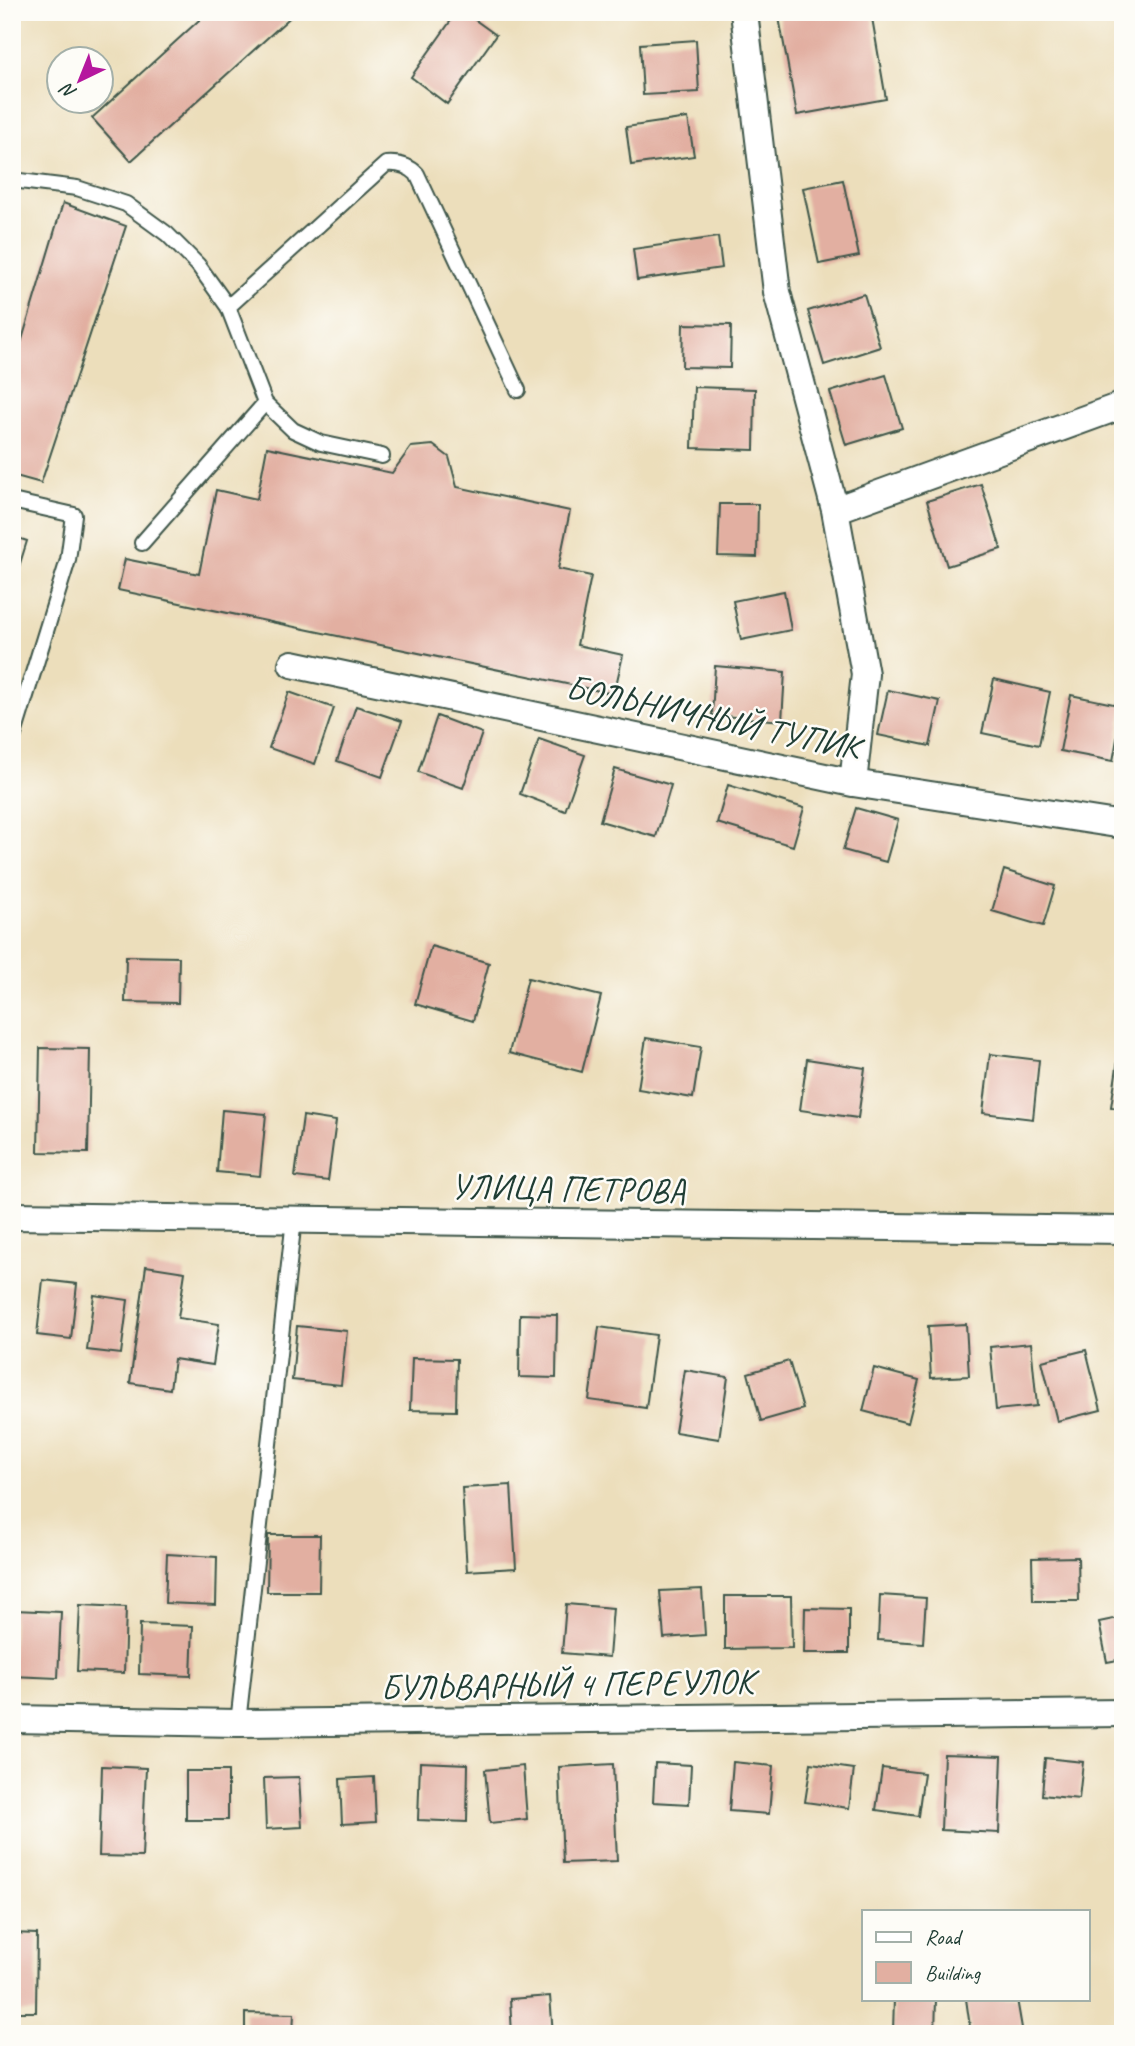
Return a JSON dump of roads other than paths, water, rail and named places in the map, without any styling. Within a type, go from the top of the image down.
[{"type":"street","points":[[744,12],[777,292],[835,510],[865,674],[853,783]]},
{"type":"street","points":[[835,510],[1123,405]]},
{"type":"street","name":"БОЛЬНИЧНЫЙ ТУПИК","points":[[292,664],[853,783],[1123,825]]},
{"type":"street","name":"УЛИЦА ПЕТРОВА","points":[[12,1216],[1123,1230]]},
{"type":"street","name":"БУЛЬВАРНЫЙ 4 ПЕРЕУЛОК","points":[[12,1719],[238,1723],[1123,1713]]},
{"type":"lane","points":[[228,307],[386,164],[404,165],[416,174],[518,390]]},
{"type":"lane","points":[[12,180],[77,188],[126,204],[167,234],[198,265],[228,307],[265,403],[293,430],[321,443],[382,456]]},
{"type":"lane","points":[[142,543],[265,403]]},
{"type":"lane","points":[[12,501],[74,515],[68,560],[12,741]]},
{"type":"lane","points":[[238,1723],[295,1219]]}]
